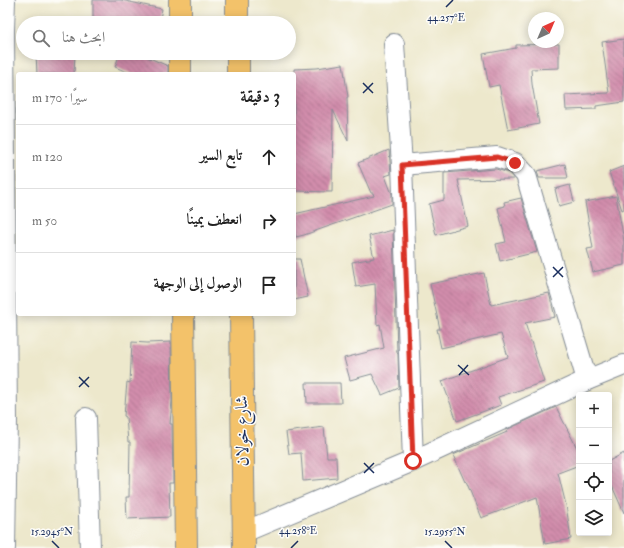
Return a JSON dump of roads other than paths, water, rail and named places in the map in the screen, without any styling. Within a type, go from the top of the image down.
[{"type":"main road","points":[[180,0],[180,16]]},
{"type":"main road","points":[[237,0],[237,16]]},
{"type":"main road","points":[[180,60],[180,72]]},
{"type":"main road","points":[[238,60],[238,72]]},
{"type":"main road","points":[[183,316],[186,548]]},
{"type":"main road","name":"شارع خولان","points":[[241,316],[244,540]]},
{"type":"street","points":[[5,0],[2,30],[3,419],[5,548]]},
{"type":"street","points":[[394,44],[402,165],[413,461]]},
{"type":"street","points":[[402,165],[497,157],[515,163],[526,174],[587,380]]},
{"type":"street","points":[[244,540],[587,380],[624,365]]},
{"type":"street","points":[[86,418],[90,548]]}]
